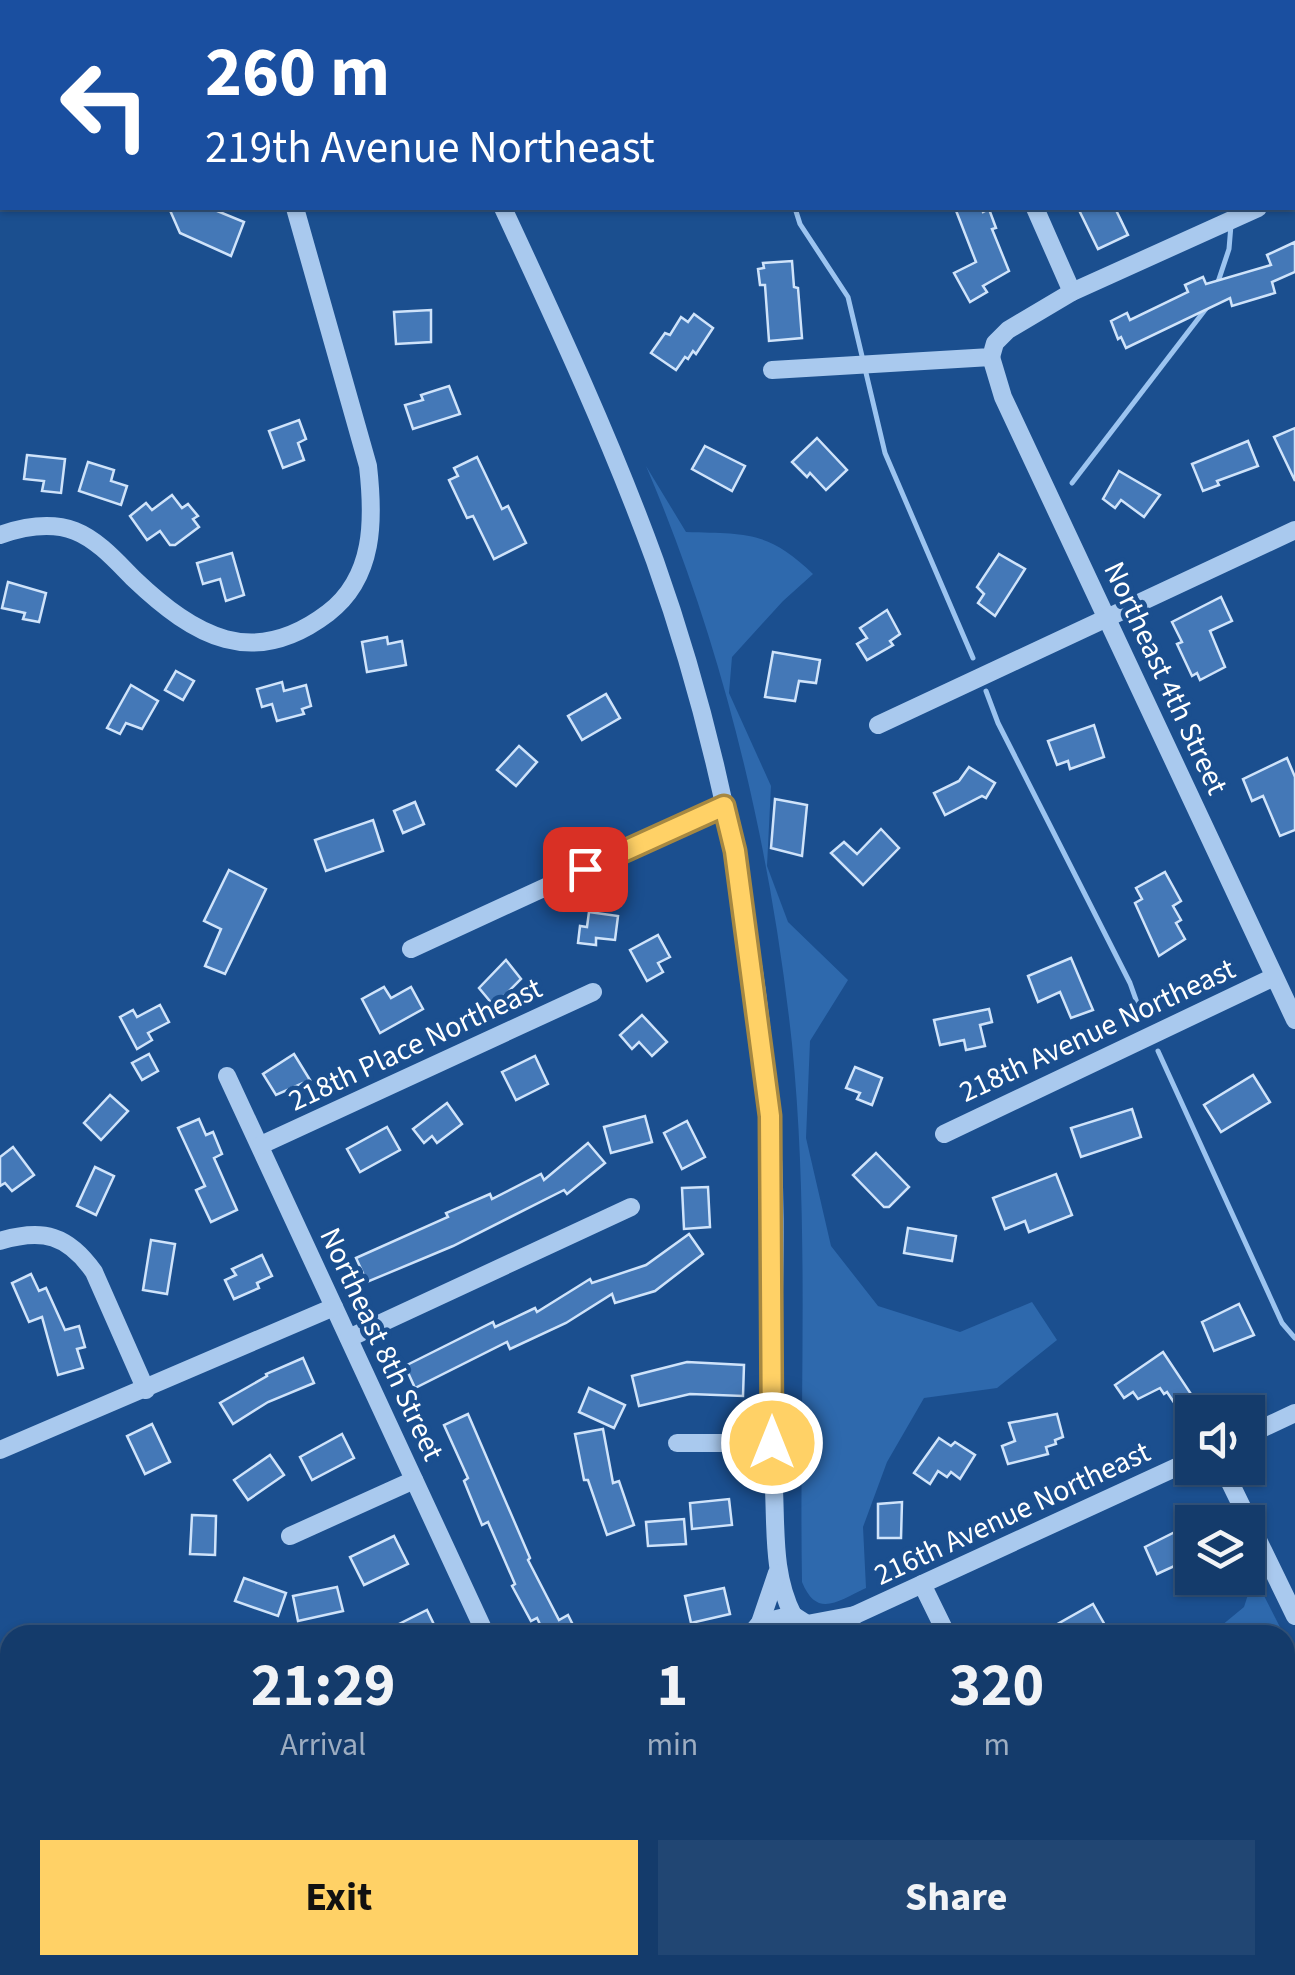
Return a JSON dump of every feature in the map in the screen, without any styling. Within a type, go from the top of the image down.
[{"type":"street","points":[[0,535],[50,526],[75,531],[187,624],[208,636],[235,642],[287,638],[334,608],[354,584],[368,553],[373,508],[368,466],[296,210]]},
{"type":"street","points":[[504,210],[582,377],[655,562],[686,660],[735,851],[770,1116],[772,1443],[778,1572],[783,1596],[805,1625]]},
{"type":"street","points":[[1036,210],[1072,292]]},
{"type":"street","points":[[772,370],[991,357],[995,343],[1008,330],[1072,292],[1254,210]]},
{"type":"street","name":"Northeast 4th Street","points":[[991,357],[1003,397],[1295,1020]]},
{"type":"street","points":[[878,725],[1295,530]]},
{"type":"street","points":[[411,949],[724,806]]},
{"type":"street","name":"218th Avenue Northeast","points":[[944,1134],[1274,977]]},
{"type":"street","name":"218th Place Northeast","points":[[261,1145],[593,992]]},
{"type":"street","name":"Northeast 8th Street","points":[[228,1076],[481,1625]]},
{"type":"street","points":[[349,1338],[631,1207]]},
{"type":"street","points":[[0,1241],[41,1234],[61,1240],[82,1255],[94,1272],[146,1390]]},
{"type":"street","points":[[0,1450],[334,1307]]},
{"type":"street","points":[[1265,1427],[1295,1413]]},
{"type":"street","points":[[677,1443],[772,1443]]},
{"type":"street","name":"216th Avenue Northeast","points":[[805,1625],[855,1615],[1175,1468]]},
{"type":"street","points":[[290,1536],[414,1480]]},
{"type":"street","points":[[1231,1485],[1295,1616]]},
{"type":"street","points":[[757,1625],[778,1572]]},
{"type":"street","points":[[922,1584],[942,1625]]},
{"type":"street","name":"216th Avenue Northeast","points":[[846,1625],[855,1615]]},
{"type":"shaded area","points":[[646,466],[686,532],[755,537],[782,549],[813,574],[732,657],[729,693],[771,786],[767,866],[788,922],[848,980],[810,1041],[806,1138],[831,1246],[878,1306],[960,1332],[1032,1302],[1057,1340],[997,1388],[924,1398],[887,1462],[863,1527],[866,1588],[829,1604],[814,1600],[802,1582],[801,1178],[783,970],[757,823],[721,677],[699,605]]},
{"type":"shaded area","points":[[1248,1595],[1264,1595],[1279,1625],[1222,1625],[1244,1607]]},
{"type":"building","points":[[170,210],[215,210],[244,222],[231,256],[180,233]]},
{"type":"building","points":[[956,210],[989,210],[996,228],[992,229],[1009,271],[983,286],[987,292],[970,302],[954,273],[976,262]]},
{"type":"building","points":[[1079,210],[1116,210],[1128,235],[1098,249]]},
{"type":"building","points":[[1295,242],[1295,272],[1272,282],[1275,293],[1232,306],[1230,298],[1126,348],[1121,337],[1118,339],[1111,321],[1127,313],[1130,320],[1188,292],[1185,285],[1203,277],[1206,284],[1271,265],[1267,255]]},
{"type":"building","points":[[792,261],[802,338],[769,341],[765,285],[760,285],[758,269],[764,268],[763,263]]},
{"type":"building","points":[[431,310],[431,342],[396,344],[394,312]]},
{"type":"building","points":[[694,314],[713,328],[696,354],[693,351],[688,359],[685,357],[676,370],[651,353],[665,333],[670,335],[681,317],[688,322]]},
{"type":"building","points":[[449,386],[460,414],[413,429],[405,405]]},
{"type":"building","points":[[299,420],[306,439],[298,443],[304,460],[283,468],[269,431]]},
{"type":"building","points":[[1295,428],[1295,481],[1274,437]]},
{"type":"building","points":[[817,438],[847,470],[826,490],[792,462]]},
{"type":"building","points":[[1248,441],[1258,466],[1217,481],[1219,485],[1203,491],[1192,464]]},
{"type":"building","points":[[705,446],[745,466],[732,491],[692,469]]},
{"type":"building","points":[[27,455],[65,459],[61,493],[42,491],[44,481],[24,479]]},
{"type":"building","points":[[477,457],[502,509],[508,506],[526,543],[494,559],[473,516],[467,518],[449,480],[458,476],[454,468]]},
{"type":"building","points":[[88,462],[114,470],[111,481],[127,486],[121,505],[79,491]]},
{"type":"building","points":[[1119,471],[1160,495],[1144,517],[1121,500],[1115,508],[1103,499]]},
{"type":"building","points":[[172,495],[182,508],[188,504],[198,516],[193,519],[199,527],[175,545],[170,545],[160,531],[147,540],[130,516],[146,503],[152,510]]},
{"type":"building","points":[[232,553],[244,595],[226,601],[220,579],[203,584],[197,563]]},
{"type":"building","points":[[999,554],[1025,569],[995,616],[978,603],[984,594],[977,587]]},
{"type":"building","points":[[8,582],[46,593],[39,622],[23,619],[25,613],[2,608]]},
{"type":"building","points":[[1221,597],[1232,621],[1210,631],[1225,667],[1200,680],[1197,673],[1192,676],[1172,622]]},
{"type":"building","points":[[887,610],[900,634],[890,641],[893,645],[867,660],[857,644],[867,638],[860,628]]},
{"type":"building","points":[[387,637],[388,644],[402,641],[406,665],[367,672],[362,642]]},
{"type":"building","points":[[773,652],[820,660],[816,683],[799,681],[795,701],[765,697]]},
{"type":"building","points":[[176,671],[194,681],[183,700],[165,690]]},
{"type":"building","points":[[282,682],[284,691],[306,685],[311,706],[302,709],[304,714],[277,721],[272,704],[262,707],[257,689]]},
{"type":"building","points":[[131,685],[158,701],[142,729],[126,723],[120,734],[107,728]]},
{"type":"building","points":[[606,694],[620,718],[582,740],[568,716]]},
{"type":"building","points":[[1094,725],[1104,757],[1070,769],[1068,761],[1057,765],[1048,741]]},
{"type":"building","points":[[519,746],[537,762],[516,786],[497,770]]},
{"type":"building","points":[[1287,758],[1295,777],[1295,830],[1280,836],[1263,796],[1252,801],[1243,779]]},
{"type":"building","points":[[969,767],[995,783],[986,798],[982,796],[945,815],[934,793],[959,781]]},
{"type":"building","points":[[775,799],[807,805],[802,856],[771,848]]},
{"type":"building","points":[[415,802],[424,824],[403,833],[394,811]]},
{"type":"building","points":[[373,820],[383,851],[326,871],[315,840]]},
{"type":"building","points":[[881,829],[899,848],[863,885],[831,853],[844,842],[857,854]]},
{"type":"building","points":[[229,870],[266,889],[225,974],[205,966],[221,929],[204,921]]},
{"type":"building","points":[[1165,872],[1181,901],[1173,906],[1185,939],[1159,956],[1135,903],[1142,899],[1136,888]]},
{"type":"building","points":[[589,912],[618,916],[615,940],[596,938],[596,945],[578,943],[580,926],[587,927]]},
{"type":"building","points":[[658,935],[670,957],[658,963],[663,972],[647,981],[630,950]]},
{"type":"building","points":[[1071,958],[1093,1010],[1071,1018],[1060,992],[1038,1002],[1028,976]]},
{"type":"building","points":[[506,960],[521,979],[494,1006],[479,988]]},
{"type":"building","points":[[384,987],[391,998],[411,987],[423,1009],[380,1033],[362,999]]},
{"type":"building","points":[[160,1005],[169,1022],[148,1033],[152,1040],[137,1049],[120,1017],[133,1010],[137,1017]]},
{"type":"building","points":[[989,1009],[992,1022],[980,1025],[985,1046],[966,1050],[964,1040],[940,1045],[934,1020]]},
{"type":"building","points":[[642,1015],[667,1042],[652,1056],[639,1042],[632,1049],[620,1035]]},
{"type":"building","points":[[149,1054],[158,1071],[142,1080],[132,1063]]},
{"type":"building","points":[[294,1054],[310,1080],[276,1095],[263,1074]]},
{"type":"building","points":[[535,1056],[548,1084],[516,1100],[502,1072]]},
{"type":"building","points":[[855,1067],[882,1078],[872,1105],[857,1099],[860,1093],[846,1088]]},
{"type":"building","points":[[1253,1075],[1270,1102],[1221,1132],[1204,1105]]},
{"type":"building","points":[[110,1095],[128,1111],[101,1140],[84,1123]]},
{"type":"building","points":[[447,1103],[462,1124],[437,1143],[432,1136],[424,1143],[413,1129]]},
{"type":"building","points":[[1132,1109],[1141,1137],[1081,1157],[1071,1128]]},
{"type":"building","points":[[645,1116],[652,1142],[611,1153],[604,1127]]},
{"type":"building","points":[[199,1119],[206,1135],[213,1132],[222,1154],[214,1158],[237,1210],[211,1222],[196,1190],[205,1186],[178,1128]]},
{"type":"building","points":[[687,1121],[705,1157],[682,1169],[664,1133]]},
{"type":"building","points":[[387,1127],[400,1150],[360,1172],[347,1149]]},
{"type":"building","points":[[588,1143],[605,1163],[567,1194],[564,1190],[453,1246],[367,1282],[356,1258],[490,1194],[492,1199],[541,1174],[544,1180]]},
{"type":"building","points":[[13,1147],[34,1175],[12,1191],[5,1183],[0,1186],[0,1157]]},
{"type":"building","points":[[876,1153],[909,1187],[889,1207],[884,1207],[853,1175]]},
{"type":"building","points":[[95,1167],[114,1176],[96,1215],[77,1206]]},
{"type":"building","points":[[1056,1174],[1072,1215],[1029,1232],[1025,1221],[1005,1229],[993,1198]]},
{"type":"building","points":[[708,1187],[710,1227],[684,1229],[682,1188]]},
{"type":"building","points":[[908,1228],[956,1236],[952,1261],[904,1253]]},
{"type":"building","points":[[689,1234],[703,1254],[655,1291],[615,1303],[612,1294],[566,1323],[510,1349],[507,1342],[415,1388],[405,1366],[493,1322],[495,1327],[535,1308],[537,1312],[590,1279],[592,1283],[646,1265]]},
{"type":"building","points":[[151,1240],[175,1244],[167,1294],[143,1290]]},
{"type":"building","points":[[262,1255],[272,1276],[257,1283],[259,1288],[234,1299],[225,1280],[236,1275],[232,1269]]},
{"type":"building","points":[[31,1274],[39,1291],[46,1288],[65,1330],[79,1326],[85,1347],[77,1349],[83,1368],[58,1375],[42,1317],[29,1322],[12,1283]]},
{"type":"building","points":[[1239,1304],[1254,1335],[1214,1351],[1202,1322]]},
{"type":"building","points":[[1163,1352],[1192,1395],[1175,1395],[1175,1404],[1160,1388],[1138,1399],[1133,1392],[1124,1398],[1115,1385]]},
{"type":"building","points":[[303,1358],[314,1383],[268,1402],[233,1424],[220,1403],[266,1374]]},
{"type":"building","points":[[687,1362],[744,1365],[743,1396],[690,1394],[639,1406],[632,1376]]},
{"type":"building","points":[[589,1388],[625,1405],[614,1428],[579,1412]]},
{"type":"building","points":[[468,1414],[528,1560],[559,1620],[568,1615],[573,1625],[540,1625],[537,1618],[531,1621],[512,1586],[515,1584],[488,1522],[482,1525],[464,1481],[468,1478],[444,1425]]},
{"type":"building","points":[[1057,1414],[1063,1437],[1046,1447],[1048,1454],[1008,1464],[1002,1446],[1015,1441],[1009,1423]]},
{"type":"building","points":[[152,1424],[170,1462],[145,1474],[127,1436]]},
{"type":"building","points":[[603,1429],[613,1483],[619,1481],[634,1525],[607,1535],[588,1480],[584,1480],[575,1434]]},
{"type":"building","points":[[342,1434],[354,1458],[312,1480],[300,1457]]},
{"type":"building","points":[[939,1438],[951,1446],[955,1442],[975,1455],[960,1479],[951,1472],[947,1477],[938,1471],[930,1484],[914,1473]]},
{"type":"building","points":[[270,1455],[284,1475],[248,1500],[234,1480]]},
{"type":"building","points":[[729,1499],[732,1525],[692,1529],[690,1503]]},
{"type":"building","points":[[902,1502],[901,1538],[878,1538],[878,1504]]},
{"type":"building","points":[[192,1515],[216,1516],[215,1555],[190,1554]]},
{"type":"building","points":[[684,1519],[686,1544],[648,1546],[646,1522]]},
{"type":"building","points":[[1175,1532],[1175,1566],[1157,1574],[1145,1547]]},
{"type":"building","points":[[394,1536],[408,1564],[364,1585],[350,1557]]},
{"type":"building","points":[[244,1578],[286,1593],[278,1616],[235,1601]]},
{"type":"building","points":[[337,1587],[343,1611],[298,1621],[293,1596]]},
{"type":"building","points":[[724,1588],[730,1614],[691,1623],[685,1596]]},
{"type":"building","points":[[1093,1604],[1105,1625],[1056,1625]]},
{"type":"building","points":[[427,1610],[434,1625],[397,1625]]},
{"type":"waterway","points":[[796,210],[800,224],[848,297],[885,453],[973,658]]},
{"type":"waterway","points":[[1218,282],[1229,249],[1231,225]]},
{"type":"waterway","points":[[1072,483],[1208,306]]},
{"type":"waterway","points":[[986,691],[998,723],[1130,983],[1140,1011]]},
{"type":"waterway","points":[[1158,1051],[1282,1323],[1295,1338]]},
{"type":"waterway","points":[[1295,1902],[1295,1909]]},
{"type":"route","points":[[585,869],[724,806],[735,851],[770,1116],[772,1443]]}]
